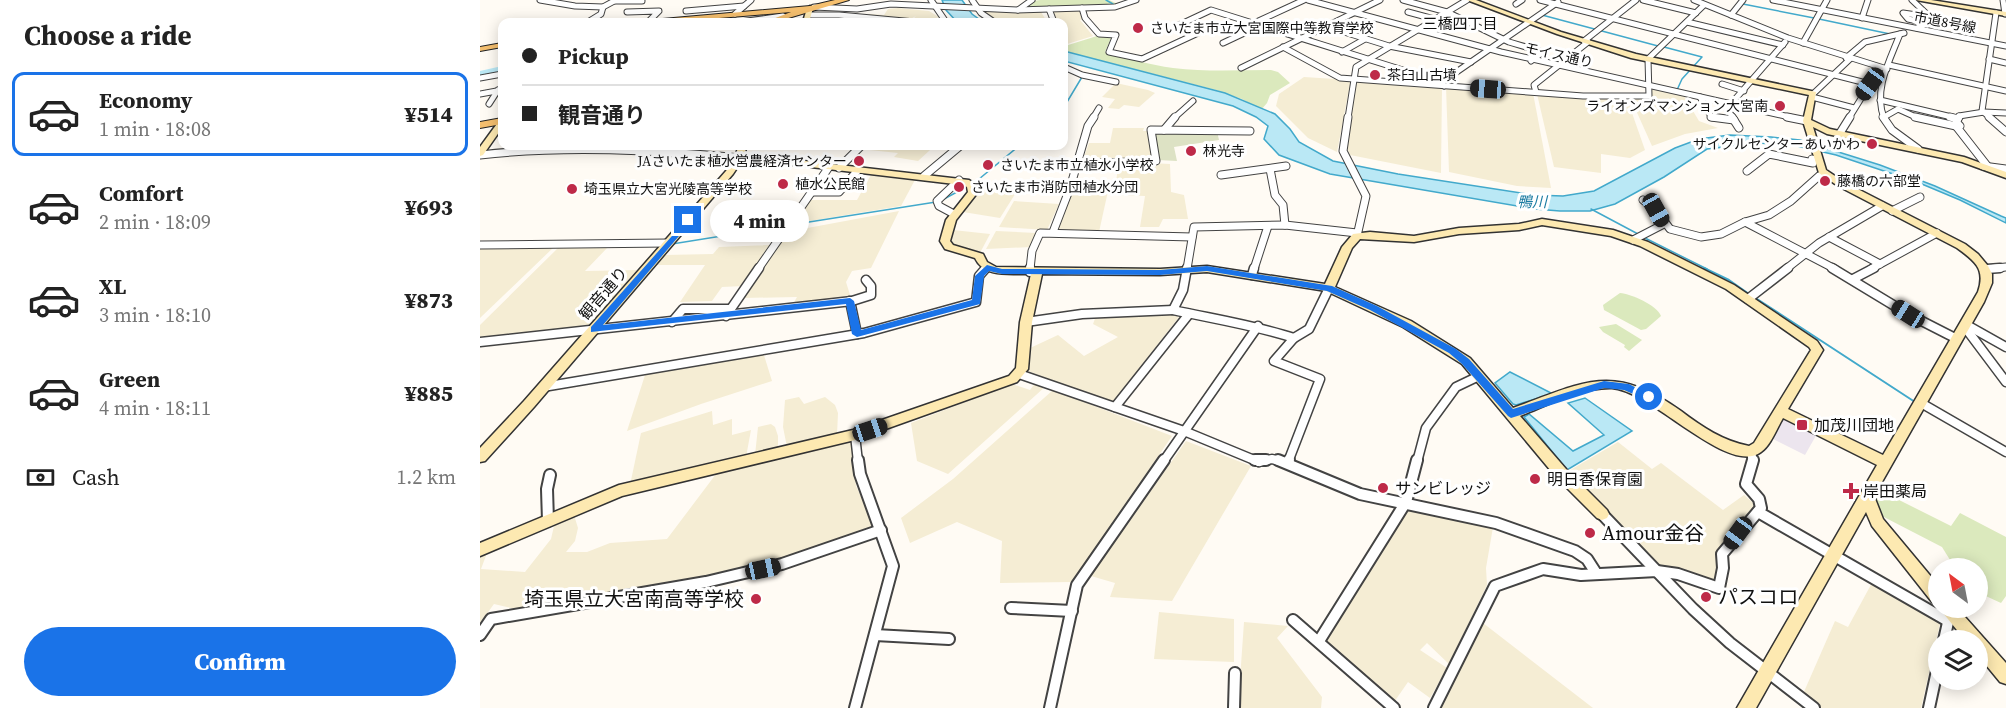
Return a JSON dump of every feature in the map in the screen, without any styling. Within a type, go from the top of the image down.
[{"type":"main road","points":[[782,17],[809,15],[830,2],[845,0]]},
{"type":"main road","points":[[692,18],[735,14],[809,15]]},
{"type":"main road","points":[[480,49],[498,46]]},
{"type":"main road","points":[[480,125],[498,123]]},
{"type":"street","points":[[540,0],[572,6],[603,7],[615,0],[642,1]]},
{"type":"street","points":[[735,14],[751,0]]},
{"type":"street","points":[[931,0],[944,18]]},
{"type":"street","points":[[972,0],[976,8],[989,18]]},
{"type":"street","points":[[1017,10],[1032,0]]},
{"type":"street","points":[[809,15],[891,4],[1017,10],[1116,7],[1136,0]]},
{"type":"street","points":[[1224,43],[1306,0]]},
{"type":"street","name":"モイス通り","points":[[1306,0],[1531,61],[1807,121]]},
{"type":"street","points":[[1241,68],[1380,0]]},
{"type":"street","points":[[1403,0],[1446,12],[1504,39],[1543,52],[1531,61]]},
{"type":"street","points":[[1288,463],[1320,379],[1274,361],[1294,338],[1309,329],[1347,247],[1357,235],[1366,201],[1362,187],[1342,151],[1356,67],[1366,59],[1469,0],[1586,41],[1648,58],[1813,95],[1854,108]]},
{"type":"street","points":[[1516,4],[1522,0]]},
{"type":"street","points":[[1540,0],[1559,2],[1870,84],[1840,134]]},
{"type":"street","points":[[1536,92],[1534,85],[1636,0]]},
{"type":"street","points":[[1643,0],[1696,13]]},
{"type":"street","points":[[1694,0],[1788,38],[1848,58],[2006,91]]},
{"type":"street","points":[[1731,15],[1743,0]]},
{"type":"street","name":"市道8号線","points":[[1773,0],[2006,46]]},
{"type":"street","points":[[1803,43],[1827,0]]},
{"type":"street","points":[[1862,18],[1868,0]]},
{"type":"street","points":[[1912,0],[1930,17]]},
{"type":"street","points":[[1919,0],[1946,2],[2006,14],[2003,0]]},
{"type":"street","points":[[1443,84],[1487,50],[1559,2]]},
{"type":"street","points":[[1283,47],[1340,78],[1583,96],[1649,96],[1648,58],[1704,4]]},
{"type":"street","points":[[686,11],[744,6]]},
{"type":"street","points":[[594,18],[601,14],[603,7]]},
{"type":"street","points":[[1082,8],[1085,18],[1099,34],[1116,35],[1108,52],[1142,59],[1198,33],[1177,26],[1210,10],[1443,84]]},
{"type":"street","points":[[1049,9],[1052,18]]},
{"type":"street","points":[[627,12],[659,11],[653,18]]},
{"type":"street","points":[[1408,12],[1434,19]]},
{"type":"street","points":[[1928,23],[1908,19],[1903,13],[1930,17]]},
{"type":"street","points":[[1996,13],[1985,86],[1984,112],[2006,132]]},
{"type":"street","points":[[809,15],[872,18]]},
{"type":"street","points":[[774,18],[782,17]]},
{"type":"street","points":[[1746,708],[1921,404],[1988,282],[1987,269],[1968,250],[1825,174],[1814,159],[1807,121],[1813,95],[1866,42],[1917,28],[1928,23],[1930,17]]},
{"type":"street","points":[[1687,22],[1783,45]]},
{"type":"street","points":[[1325,27],[1389,46],[1471,62]]},
{"type":"street","points":[[1900,34],[1879,93],[1880,100],[1888,126],[1911,141],[1917,149]]},
{"type":"street","points":[[1739,128],[1727,104],[1744,91],[1788,38]]},
{"type":"street","points":[[1342,52],[1365,39]]},
{"type":"street","points":[[1989,60],[2006,63]]},
{"type":"street","points":[[1068,69],[1082,75],[1116,82]]},
{"type":"street","points":[[480,78],[498,75]]},
{"type":"street","points":[[1722,84],[1744,91]]},
{"type":"street","points":[[480,94],[498,90]]},
{"type":"street","points":[[489,104],[498,93]]},
{"type":"street","points":[[1700,97],[1712,118],[1734,120]]},
{"type":"street","points":[[1164,130],[1193,100]]},
{"type":"street","points":[[1880,100],[1958,118],[1984,112],[2006,113]]},
{"type":"street","points":[[1053,232],[1070,188],[1088,126],[1099,108]]},
{"type":"street","points":[[1884,117],[1898,109],[1921,120],[1960,126],[1956,122],[1958,118]]},
{"type":"street","points":[[1807,121],[1827,131],[2006,169]]},
{"type":"street","points":[[1956,126],[1985,166],[2006,175]]},
{"type":"street","points":[[480,154],[498,128]]},
{"type":"street","points":[[1076,164],[1156,161],[1150,132],[1164,130],[1250,132]]},
{"type":"street","points":[[480,154],[525,150]]},
{"type":"street","points":[[695,150],[741,153],[858,170],[959,180],[972,186],[973,192],[954,214],[945,240],[949,247],[979,256],[987,267],[1002,271],[1160,273],[1207,269],[1329,288],[1407,324],[1452,351],[1479,376],[1561,473],[1716,630],[1814,708]]},
{"type":"street","points":[[728,313],[812,192],[834,167],[856,150]]},
{"type":"street","points":[[924,176],[955,150]]},
{"type":"street","name":"観音通り","points":[[480,457],[594,330],[741,153]]},
{"type":"street","points":[[1747,171],[1769,154],[1813,163],[1814,159]]},
{"type":"street","points":[[1221,175],[1286,166]]},
{"type":"street","points":[[1270,169],[1275,195],[1283,205],[1285,225]]},
{"type":"street","points":[[812,192],[839,192],[858,170]]},
{"type":"street","points":[[1643,200],[1656,210],[1664,224],[1670,229],[1701,237],[1721,234],[1745,222],[1769,215],[1786,205],[1819,176],[1825,174]]},
{"type":"street","points":[[954,214],[939,206],[937,201],[959,180]]},
{"type":"street","points":[[1748,298],[1829,237],[1887,208],[1920,197]]},
{"type":"street","points":[[1173,310],[1183,290],[1194,227],[1285,225],[1357,235],[1414,239],[1459,231],[1519,227],[1542,222],[1613,233],[1715,278],[1748,298],[1813,344],[1817,350],[1759,447],[1751,452],[1720,443],[1649,397],[1619,385],[1597,385],[1511,414]]},
{"type":"street","points":[[1745,222],[1806,253],[1853,279],[1908,314],[1957,339]]},
{"type":"street","points":[[1633,240],[1664,224]]},
{"type":"street","points":[[1252,275],[1268,226]]},
{"type":"street","points":[[480,550],[619,491],[855,435],[1013,379],[1019,374],[1034,272],[1032,251],[1040,232],[1192,237]]},
{"type":"street","points":[[1853,279],[1937,233]]},
{"type":"street","points":[[1829,237],[1880,264]]},
{"type":"street","points":[[480,245],[668,243]]},
{"type":"street","points":[[543,387],[857,334],[976,302],[979,276],[987,267]]},
{"type":"street","points":[[1987,269],[2006,267]]},
{"type":"street","points":[[480,342],[850,301],[871,295],[871,286],[866,280]]},
{"type":"street","points":[[850,301],[857,334]]},
{"type":"street","points":[[1026,322],[1082,314],[1173,310],[1258,326],[1294,338]]},
{"type":"street","points":[[1115,407],[1189,314]]},
{"type":"street","points":[[1965,325],[2006,346]]},
{"type":"street","points":[[1965,325],[2006,382]]},
{"type":"street","points":[[1050,708],[1077,585],[1258,326]]},
{"type":"street","points":[[1019,374],[1184,431],[1260,462],[1272,459],[1288,463],[1360,494],[1496,523],[1575,551],[1587,558],[1596,573]]},
{"type":"street","points":[[1319,641],[1406,502],[1426,428],[1456,387],[1479,376]]},
{"type":"street","points":[[1921,404],[2006,452]]},
{"type":"street","points":[[1781,411],[1886,462]]},
{"type":"street","points":[[855,435],[860,474],[893,566],[855,708]]},
{"type":"street","points":[[1434,708],[1495,586],[1543,569],[1581,575],[1657,571],[1678,574],[1719,588],[1723,568],[1722,554],[1761,508],[1758,499],[1746,484],[1753,461],[1751,452]]},
{"type":"street","points":[[548,521],[547,489],[550,475]]},
{"type":"street","points":[[1867,496],[1877,522],[1928,585]]},
{"type":"street","points":[[1758,512],[1833,555],[1928,602]]},
{"type":"street","points":[[480,635],[491,619],[706,582],[782,564],[881,530]]},
{"type":"street","points":[[1011,608],[1072,611]]},
{"type":"street","points":[[1954,618],[1965,630]]},
{"type":"street","points":[[1293,620],[1394,708]]},
{"type":"street","points":[[875,635],[949,639]]},
{"type":"street","points":[[1988,655],[2006,676]]},
{"type":"street","points":[[1234,708],[1235,673]]},
{"type":"street","points":[[1929,708],[1933,690]]},
{"type":"shaded area","points":[[888,9],[929,11],[939,17],[867,16],[869,14],[884,15]]},
{"type":"shaded area","points":[[981,9],[1040,10],[1045,18],[993,18]]},
{"type":"shaded area","points":[[1079,9],[1082,19],[1080,20],[1093,36],[1068,44],[1068,18],[1054,18],[1051,10]]},
{"type":"shaded area","points":[[1304,77],[1351,80],[1337,152],[1308,138],[1276,106],[1279,94]]},
{"type":"shaded area","points":[[1357,80],[1442,87],[1441,173],[1350,155],[1346,145]]},
{"type":"shaded area","points":[[1116,83],[1155,93],[1139,107],[1124,105],[1119,109],[1108,108],[1115,99],[1102,97]]},
{"type":"shaded area","points":[[1446,87],[1533,93],[1551,188],[1517,186],[1449,172]]},
{"type":"shaded area","points":[[1650,88],[1684,96],[1699,121],[1718,128],[1685,134],[1652,146],[1630,97],[1652,96]]},
{"type":"shaded area","points":[[1537,94],[1626,96],[1645,150],[1630,158],[1601,154],[1601,173],[1554,167]]},
{"type":"shaded area","points":[[1113,128],[1144,128],[1143,131],[1147,131],[1153,160],[1082,162],[1089,143],[1110,143]]},
{"type":"shaded area","points":[[870,150],[930,150],[918,161],[894,157],[898,153]]},
{"type":"shaded area","points":[[1130,162],[1170,164],[1171,192],[1184,195],[1188,219],[1163,219],[1159,227],[1140,227],[1145,196],[1114,195],[1118,168],[1129,167]]},
{"type":"shaded area","points":[[872,173],[916,178],[901,206],[792,224],[808,200],[857,200]]},
{"type":"shaded area","points":[[1110,182],[1099,232],[1055,230],[1076,183]]},
{"type":"shaded area","points":[[977,186],[1017,191],[1000,218],[963,212],[978,194]]},
{"type":"shaded area","points":[[1014,201],[1059,204],[1047,230],[999,227]]},
{"type":"shaded area","points":[[899,211],[871,268],[852,271],[846,282],[851,298],[792,306],[797,297],[743,298],[786,232]]},
{"type":"shaded area","points":[[953,230],[990,234],[981,251],[977,251],[955,245],[951,240]]},
{"type":"shaded area","points":[[996,231],[1036,233],[1031,247],[986,249]]},
{"type":"shaded area","points":[[770,245],[743,286],[722,287],[712,301],[680,302],[705,265],[657,265],[665,255],[713,254],[719,247]]},
{"type":"shaded area","points":[[609,246],[585,271],[637,270],[589,325],[480,339],[480,325],[559,247]]},
{"type":"shaded area","points":[[480,247],[554,247],[480,318]]},
{"type":"shaded area","points":[[1165,312],[1179,317],[1112,403],[1028,371],[1028,349],[1058,335],[1084,356],[1118,337],[1093,324],[1096,316]]},
{"type":"shaded area","points":[[763,352],[772,381],[627,431],[646,372]]},
{"type":"shaded area","points":[[1036,382],[1046,386],[948,474],[917,461],[911,423],[1012,384],[1030,390]]},
{"type":"shaded area","points":[[1053,390],[1172,436],[1072,582],[1000,583],[1002,541],[957,522],[910,543],[901,518],[953,479]]},
{"type":"shaded area","points":[[799,397],[804,404],[825,397],[835,405],[838,413],[837,435],[787,447],[783,427],[785,400]]},
{"type":"shaded area","points":[[712,411],[713,425],[732,419],[732,435],[751,430],[746,457],[630,485],[641,433]]},
{"type":"shaded area","points":[[1788,418],[1818,432],[1805,455],[1771,438],[1782,420]]},
{"type":"shaded area","points":[[771,424],[775,427],[778,436],[778,449],[755,455],[758,427]]},
{"type":"shaded area","points":[[852,438],[856,486],[875,526],[771,565],[519,610],[494,604],[480,623],[480,555],[487,553],[481,569],[525,572],[551,539],[554,526],[574,515],[578,528],[575,541],[566,552],[587,552],[610,543],[667,539],[716,474]]},
{"type":"shaded area","points":[[1186,441],[1251,466],[1172,601],[1110,597],[1115,583],[1091,576]]},
{"type":"shaded area","points":[[1618,442],[1652,469],[1661,463],[1723,510],[1744,495],[1758,507],[1736,530],[1718,583],[1661,568],[1567,472]]},
{"type":"shaded area","points":[[1403,509],[1493,527],[1486,568],[1487,585],[1449,664],[1427,643],[1420,650],[1447,668],[1430,698],[1408,682],[1392,705],[1326,640]]},
{"type":"shaded area","points":[[1873,581],[1928,612],[1928,618],[1941,619],[1939,630],[1928,630],[1928,677],[1921,708],[1822,708],[1803,694],[1835,621],[1848,627]]},
{"type":"shaded area","points":[[1159,612],[1234,619],[1234,662],[1154,659]]},
{"type":"shaded area","points":[[1244,622],[1288,626],[1277,638],[1322,697],[1321,708],[1238,708]]},
{"type":"shaded area","points":[[1483,623],[1593,708],[1439,708]]},
{"type":"green space","points":[[1109,0],[1120,5],[1023,9],[1033,1]]},
{"type":"green space","points":[[1097,36],[1112,36],[1105,52],[1164,67],[1222,71],[1271,70],[1278,72],[1290,83],[1270,95],[1261,110],[1242,99],[1216,90],[1068,52],[1068,45]]},
{"type":"green space","points":[[1217,131],[1219,140],[1174,147],[1177,161],[1158,160],[1153,132]]},
{"type":"green space","points":[[1620,293],[1643,301],[1661,316],[1646,329],[1641,330],[1604,310],[1603,305]]},
{"type":"green space","points":[[1616,324],[1642,340],[1629,351],[1624,347],[1625,345],[1603,332],[1599,327]]},
{"type":"green space","points":[[1879,490],[1951,526],[1960,513],[2006,537],[2006,596],[2001,603],[1988,597],[1988,558],[1949,558],[1942,547],[1880,515],[1876,506]]},
{"type":"water","points":[[942,0],[962,0],[978,18],[953,18],[946,10]]},
{"type":"water","name":"鴨川","points":[[1068,52],[1225,93],[1275,114],[1299,142],[1333,161],[1398,174],[1534,195],[1563,196],[1594,191],[1675,148],[1699,139],[1730,135],[1771,137],[1800,140],[1880,165],[1935,186],[2006,218],[2006,223],[1917,182],[1836,155],[1797,146],[1759,143],[1707,149],[1664,177],[1615,204],[1590,211],[1535,209],[1330,174],[1279,155],[1264,139],[1268,126],[1256,117],[1233,106],[1068,62]]},
{"type":"water","points":[[1510,372],[1551,394],[1513,404],[1495,383]]},
{"type":"water","points":[[1585,398],[1632,431],[1567,470],[1524,417],[1529,414],[1573,451],[1604,435],[1568,403]]},
{"type":"waterway","points":[[1106,0],[1113,4]]},
{"type":"waterway","points":[[1743,4],[1814,18]]},
{"type":"waterway","points":[[1542,15],[1658,46]]},
{"type":"waterway","points":[[1819,19],[1890,34]]},
{"type":"waterway","points":[[1664,47],[1702,57],[1682,79],[1677,90]]},
{"type":"waterway","points":[[480,74],[498,70]]},
{"type":"waterway","points":[[1068,100],[1082,77]]},
{"type":"waterway","points":[[973,184],[1014,150]]},
{"type":"waterway","points":[[944,199],[968,186]]},
{"type":"waterway","points":[[790,225],[936,202]]},
{"type":"waterway","points":[[1591,209],[1638,234]]},
{"type":"waterway","points":[[672,244],[785,226]]},
{"type":"waterway","points":[[1643,237],[1707,269]]},
{"type":"waterway","points":[[1704,268],[1729,280],[1749,294]]},
{"type":"waterway","points":[[1754,297],[1915,402]]},
{"type":"place","name":"さいたま市立大宮国際中等教育学校","points":[[1138,28]]},
{"type":"place","name":"茶臼山古墳","points":[[1375,75]]},
{"type":"place","name":"ライオンズマンション大宮南","points":[[1780,106]]},
{"type":"place","name":"サイクルセンターあいかわ","points":[[1872,144]]},
{"type":"place","name":"林光寺","points":[[1191,151]]},
{"type":"place","name":"JAさいたま植水営農経済センター","points":[[859,161]]},
{"type":"place","name":"さいたま市立植水小学校","points":[[988,165]]},
{"type":"place","name":"藤橋の六部堂","points":[[1825,181]]},
{"type":"place","name":"植水公民館","points":[[783,184]]},
{"type":"place","name":"さいたま市消防団植水分団","points":[[959,187]]},
{"type":"place","name":"埼玉県立大宮光陵高等学校","points":[[572,189]]},
{"type":"place","name":"加茂川団地","points":[[1802,425]]},
{"type":"place","name":"明日香保育園","points":[[1535,479]]},
{"type":"place","name":"サンビレッジ","points":[[1383,488]]},
{"type":"place","name":"岸田薬局","points":[[1851,491]]},
{"type":"place","name":"Amour金谷","points":[[1590,533]]},
{"type":"place","name":"パスコロ","points":[[1706,597]]},
{"type":"place","name":"埼玉県立大宮南高等学校","points":[[756,599]]},
{"type":"district","name":"三橋四丁目","points":[[1460,24]]},
{"type":"route","points":[[688,220],[594,330],[850,301],[857,334],[976,302],[979,276],[987,267],[1002,271],[1037,272],[1160,273],[1223,270],[1329,288],[1407,324],[1466,361],[1511,414],[1604,384],[1625,386],[1649,397]]}]
